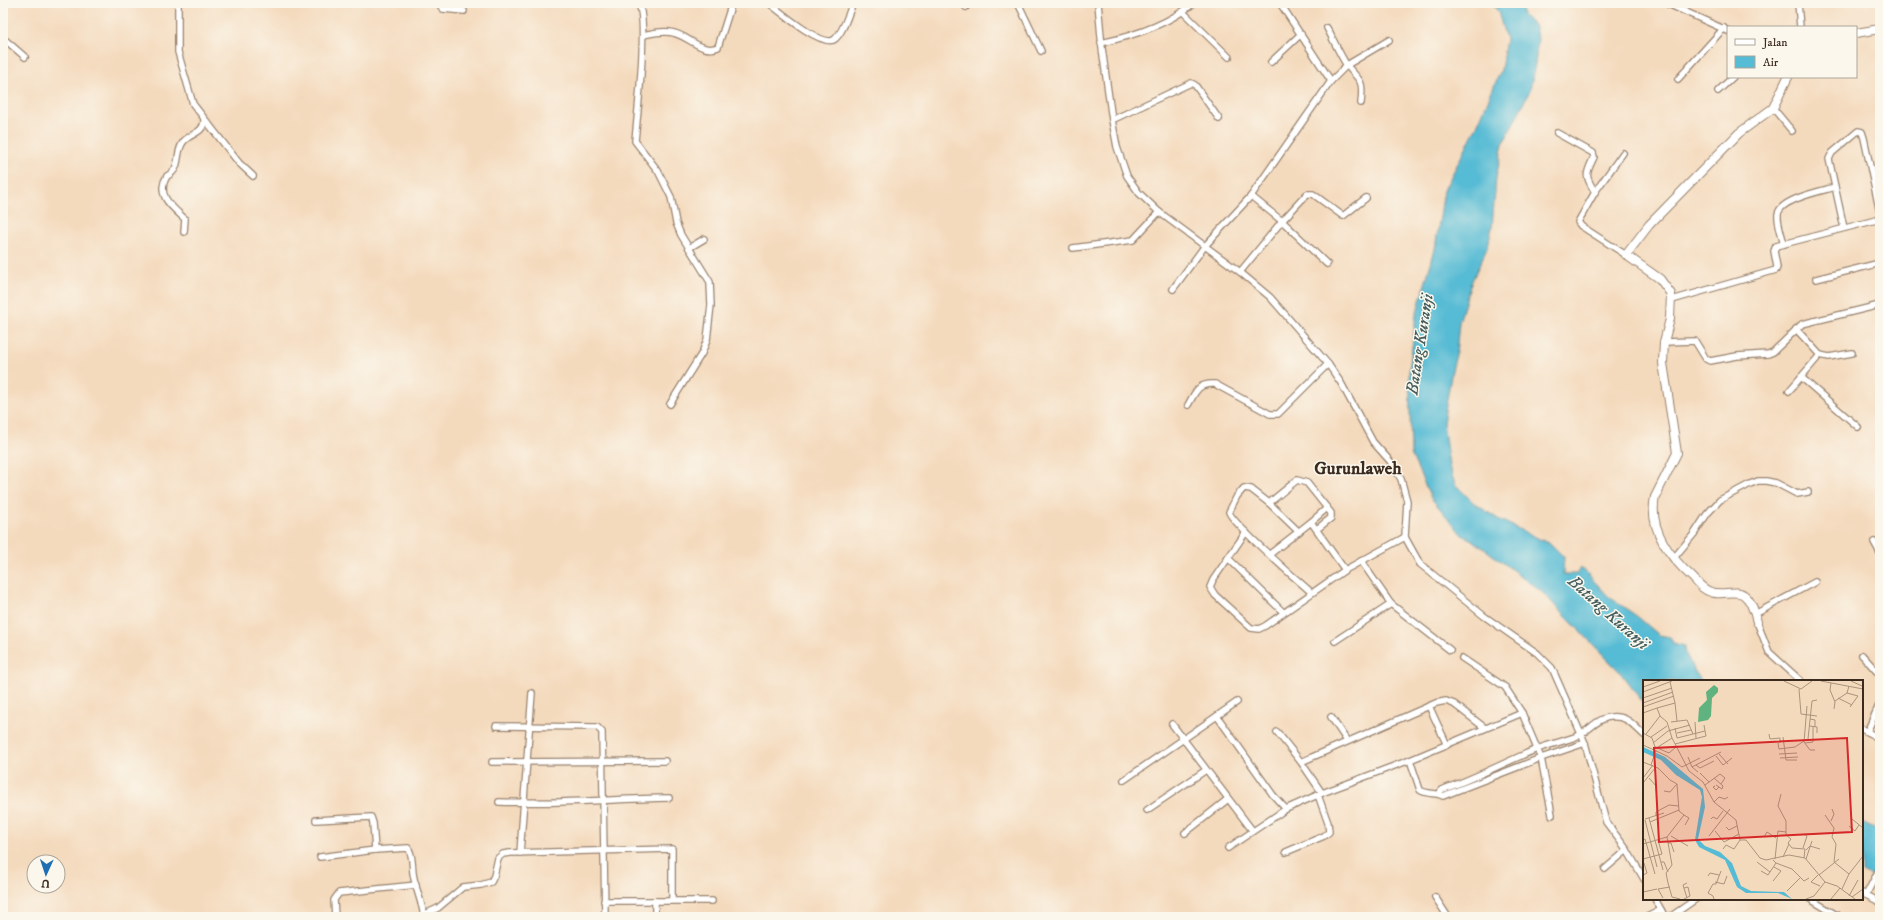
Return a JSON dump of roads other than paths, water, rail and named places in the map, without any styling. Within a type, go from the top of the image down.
[{"type":"street","points":[[178,3],[178,52],[192,104],[239,163],[253,176]]},
{"type":"street","points":[[438,3],[443,9],[464,11]]},
{"type":"street","points":[[638,3],[642,10],[643,35],[635,141],[658,171],[671,197],[676,223],[689,248],[710,282],[711,305],[708,340],[702,353],[670,404]]},
{"type":"street","points":[[643,35],[665,31],[676,33],[704,48],[712,50],[718,47],[732,3]]},
{"type":"street","points":[[769,3],[806,30],[825,41],[835,39],[839,34],[853,3]]},
{"type":"street","points":[[1018,3],[1041,51]]},
{"type":"street","points":[[1098,3],[1112,120],[1117,147],[1124,171],[1139,193],[1159,212],[1204,247],[1240,272],[1270,297],[1328,364],[1341,383],[1370,437],[1390,460],[1401,479],[1407,502],[1405,537],[1420,564],[1484,616],[1524,643],[1548,662],[1559,680],[1585,743],[1603,816],[1610,828],[1627,850],[1643,877]]},
{"type":"street","points":[[1102,43],[1152,26],[1183,12],[1194,3]]},
{"type":"street","points":[[1280,3],[1331,81]]},
{"type":"street","points":[[1666,3],[1726,29],[1678,79]]},
{"type":"street","points":[[1798,3],[1800,26]]},
{"type":"street","points":[[1183,12],[1229,57]]},
{"type":"street","points":[[1327,28],[1347,65],[1360,81],[1362,88],[1361,103]]},
{"type":"street","points":[[1857,33],[1880,29]]},
{"type":"street","points":[[1271,62],[1301,34]]},
{"type":"street","points":[[3,38],[25,57]]},
{"type":"street","points":[[1173,289],[1204,247],[1251,196],[1331,81],[1347,65],[1390,40]]},
{"type":"street","points":[[1718,91],[1732,78]]},
{"type":"street","points":[[1627,257],[1649,225],[1682,190],[1715,160],[1738,133],[1773,108],[1788,78]]},
{"type":"street","points":[[1112,120],[1191,83],[1195,84],[1219,119]]},
{"type":"street","points":[[1773,108],[1792,131]]},
{"type":"street","points":[[184,232],[185,219],[167,202],[163,194],[163,187],[167,176],[172,173],[177,166],[181,146],[184,140],[200,130],[204,124],[204,119]]},
{"type":"street","points":[[1844,228],[1829,162],[1830,156],[1856,132],[1860,131],[1864,138],[1880,213]]},
{"type":"street","points":[[1557,134],[1593,153],[1594,157],[1587,169],[1586,176],[1595,192]]},
{"type":"street","points":[[1623,153],[1595,192],[1580,218],[1579,224],[1660,279],[1669,289],[1672,300],[1670,319],[1664,342],[1663,363],[1666,392],[1677,453],[1655,497],[1654,504],[1658,533],[1673,559],[1707,591],[1716,594],[1743,594],[1750,602],[1763,639],[1774,657],[1800,680]]},
{"type":"street","points":[[1784,244],[1778,215],[1781,207],[1788,202],[1835,187]]},
{"type":"street","points":[[1240,272],[1282,221],[1307,194],[1313,194],[1343,216],[1366,198]]},
{"type":"street","points":[[1251,196],[1282,221],[1327,264]]},
{"type":"street","points":[[1073,248],[1133,240],[1159,212]]},
{"type":"street","points":[[1672,300],[1776,270],[1777,267],[1774,249],[1784,244],[1880,219]]},
{"type":"street","points":[[689,248],[704,239]]},
{"type":"street","points":[[1816,279],[1880,262]]},
{"type":"street","points":[[1664,342],[1695,340],[1706,359],[1712,361],[1737,356],[1764,355],[1773,352],[1802,324],[1880,305]]},
{"type":"street","points":[[1796,329],[1820,355],[1829,357],[1852,353]]},
{"type":"street","points":[[1789,391],[1820,355]]},
{"type":"street","points":[[1188,404],[1200,386],[1205,384],[1215,384],[1270,414],[1278,414],[1328,364]]},
{"type":"street","points":[[1801,377],[1858,427]]},
{"type":"street","points":[[1270,503],[1293,482],[1299,480],[1307,483],[1331,513],[1330,518],[1317,529]]},
{"type":"street","points":[[1673,559],[1716,504],[1720,500],[1743,487],[1758,481],[1766,481],[1776,483],[1797,494],[1808,492]]},
{"type":"street","points":[[1299,532],[1270,503],[1247,488],[1242,489],[1229,510],[1230,514],[1246,532],[1311,592]]},
{"type":"street","points":[[1270,554],[1328,508]]},
{"type":"street","points":[[1311,522],[1345,570]]},
{"type":"street","points":[[1246,532],[1210,584],[1212,591],[1251,628],[1254,629],[1265,626],[1311,592],[1345,570],[1405,537]]},
{"type":"street","points":[[1874,542],[1880,553]]},
{"type":"street","points":[[1228,558],[1283,612]]},
{"type":"street","points":[[1361,561],[1390,604],[1450,650]]},
{"type":"street","points":[[1755,614],[1815,582]]},
{"type":"street","points":[[1335,641],[1390,604]]},
{"type":"street","points":[[1862,655],[1880,674]]},
{"type":"street","points":[[1462,658],[1505,687],[1522,713],[1541,758],[1552,815]]},
{"type":"street","points":[[520,853],[532,693]]},
{"type":"street","points":[[1301,762],[1442,701],[1449,701],[1485,728]]},
{"type":"street","points":[[1124,780],[1238,702]]},
{"type":"street","points":[[1880,703],[1864,731],[1880,739]]},
{"type":"street","points":[[1429,706],[1446,745]]},
{"type":"street","points":[[1228,848],[1252,830],[1286,809],[1320,794],[1410,760],[1522,713]]},
{"type":"street","points":[[1217,716],[1269,789],[1286,809]]},
{"type":"street","points":[[1440,793],[1441,790],[1537,749],[1581,734],[1593,724],[1606,718],[1618,716],[1630,721],[1643,734]]},
{"type":"street","points":[[1331,717],[1347,741]]},
{"type":"street","points":[[1172,724],[1252,830]]},
{"type":"street","points":[[496,726],[530,728],[597,727],[602,732],[605,917]]},
{"type":"street","points":[[1278,732],[1301,762],[1320,794],[1329,832],[1324,836],[1286,852]]},
{"type":"street","points":[[1410,760],[1420,790],[1426,793],[1440,793],[1442,796],[1445,796],[1541,758],[1585,743]]},
{"type":"street","points":[[492,762],[665,761]]},
{"type":"street","points":[[1147,810],[1206,770]]},
{"type":"street","points":[[1486,772],[1490,779]]},
{"type":"street","points":[[499,802],[669,798]]},
{"type":"street","points":[[1185,833],[1228,799]]},
{"type":"street","points":[[316,820],[371,817],[373,823],[375,850]]},
{"type":"street","points":[[320,857],[406,847],[410,849],[423,916],[438,908],[463,887],[491,882],[494,876],[495,862],[503,854],[672,849],[672,900]]},
{"type":"street","points":[[1605,869],[1627,850]]},
{"type":"street","points":[[1880,868],[1865,893],[1880,902]]},
{"type":"street","points":[[335,917],[334,900],[339,893],[416,885]]},
{"type":"street","points":[[1435,897],[1448,917]]},
{"type":"street","points":[[1656,900],[1665,917]]},
{"type":"street","points":[[1670,917],[1695,900]]},
{"type":"street","points":[[1812,900],[1840,917]]},
{"type":"street","points":[[604,901],[712,901]]},
{"type":"street","points":[[655,901],[655,917]]},
{"type":"street","points":[[1647,917],[1661,910]]},
{"type":"water","name":"Batang Kuranji","points":[[1493,3],[1526,3],[1522,6],[1523,16],[1534,25],[1538,39],[1530,90],[1503,144],[1496,178],[1492,227],[1488,246],[1471,283],[1459,322],[1456,355],[1443,423],[1449,466],[1455,484],[1474,503],[1498,519],[1552,545],[1564,557],[1563,574],[1577,574],[1581,567],[1608,596],[1638,617],[1659,635],[1670,637],[1673,643],[1685,646],[1688,660],[1701,680],[1643,680],[1643,703],[1619,671],[1542,592],[1474,541],[1462,535],[1431,498],[1411,454],[1409,372],[1416,315],[1435,249],[1444,190],[1477,126],[1501,70],[1506,39],[1498,12]]},
{"type":"water","points":[[1863,822],[1880,831],[1880,881],[1863,872]]},
{"type":"district","name":"Gurunlaweh","points":[[1358,468]]}]
